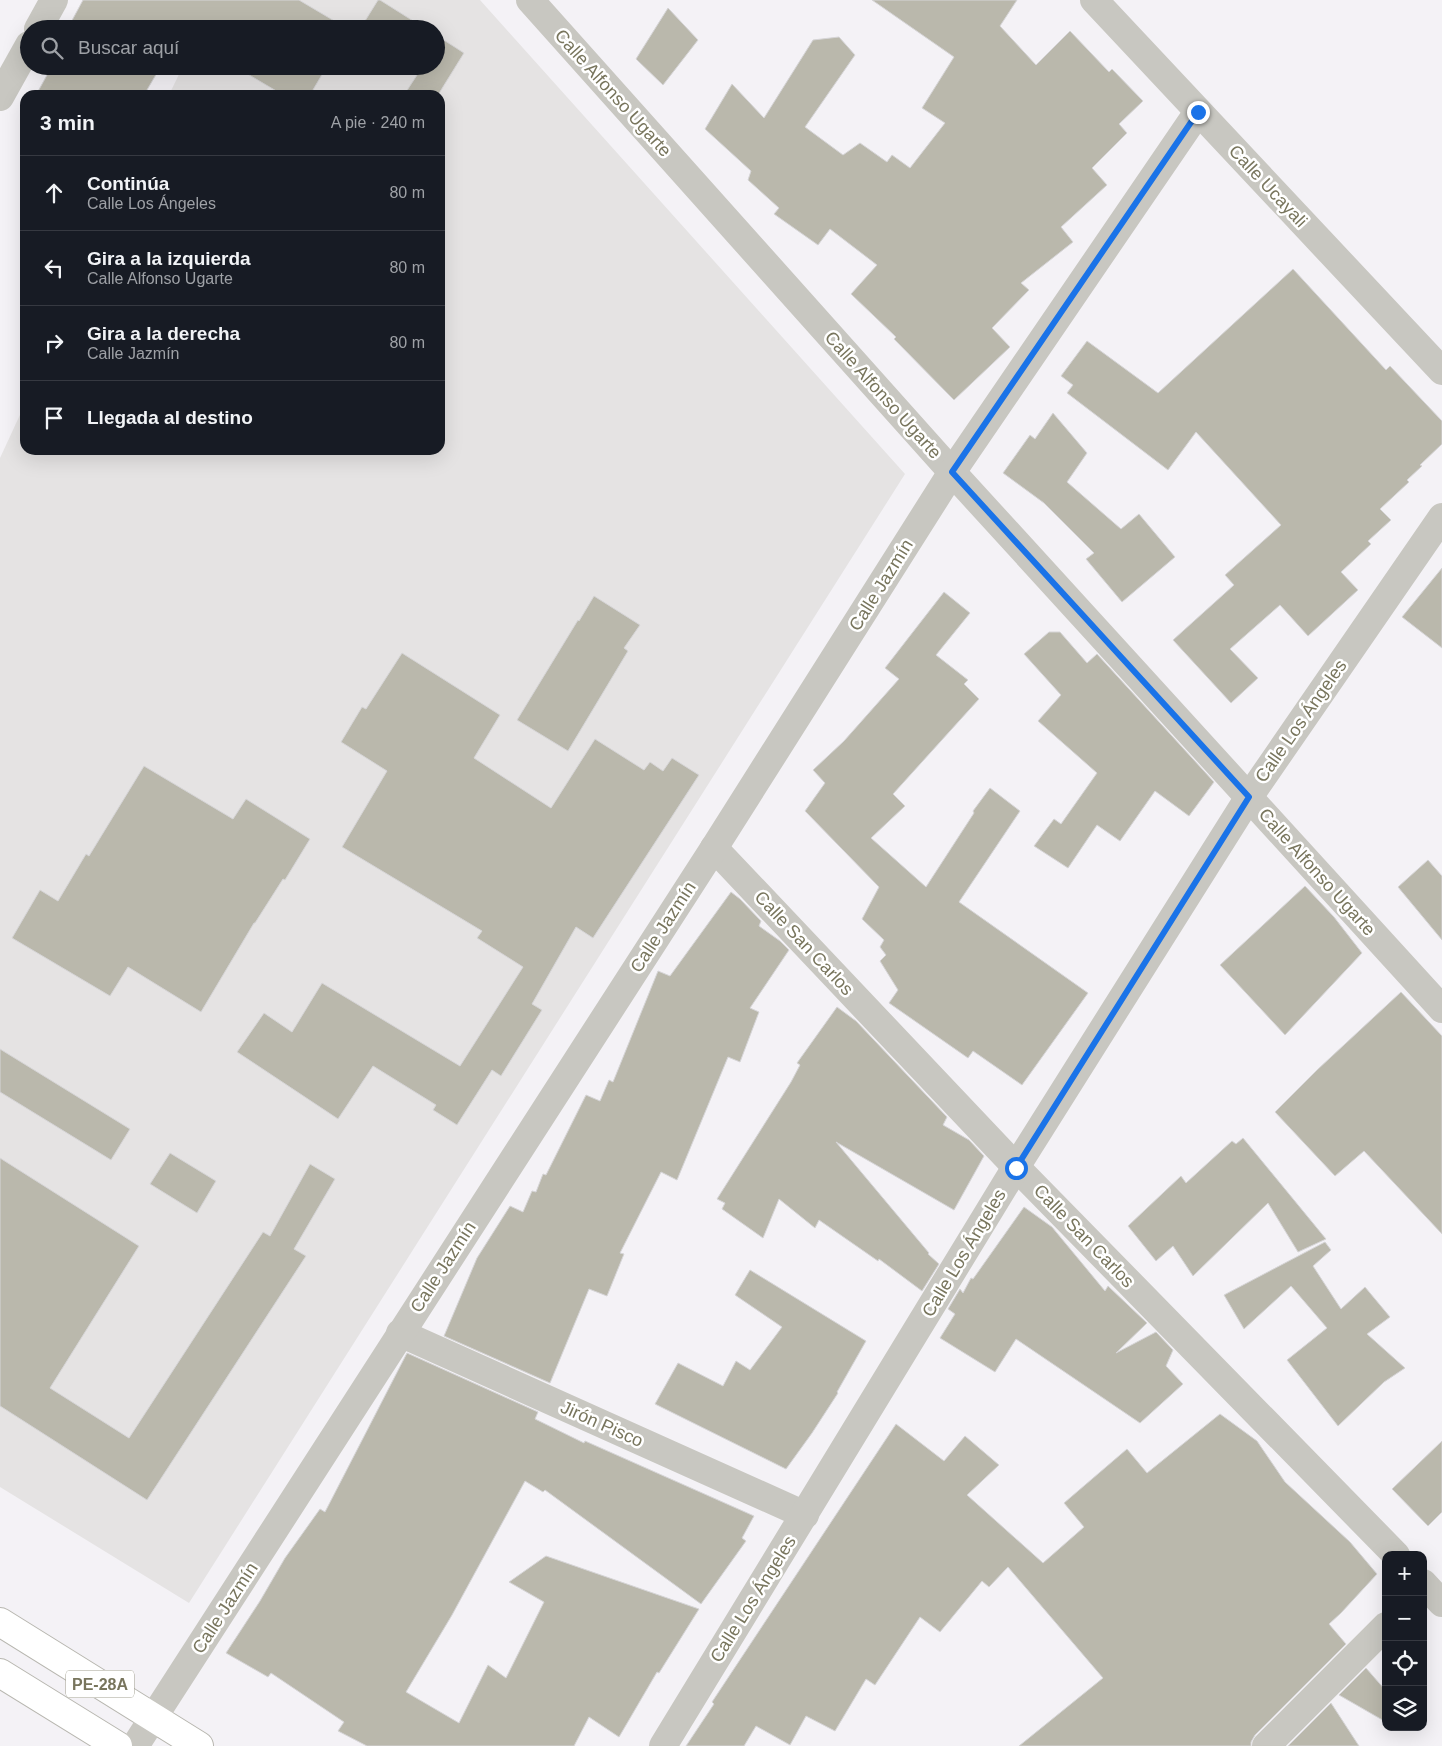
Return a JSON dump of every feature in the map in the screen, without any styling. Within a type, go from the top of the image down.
[{"type":"highway","name":"PE-28A","points":[[0,1622],[200,1746]]},
{"type":"highway","name":"PE-28A","points":[[0,1673],[118,1746]]},
{"type":"street","points":[[43,20],[54,0]]},
{"type":"street","name":"Calle Alfonso Ugarte","points":[[530,0],[952,472],[1442,1009]]},
{"type":"street","name":"Calle Ucayali","points":[[1094,0],[1442,371]]},
{"type":"street","points":[[0,97],[20,61]]},
{"type":"street","name":"Calle Jazmín","points":[[135,1746],[714,848],[952,472],[1198,112]]},
{"type":"street","name":"Calle Los Ángeles","points":[[663,1746],[1016,1168],[1249,797],[1442,517]]},
{"type":"street","name":"Calle San Carlos","points":[[714,848],[1016,1168],[1392,1551]]},
{"type":"street","name":"Jirón Pisco","points":[[400,1334],[805,1515]]},
{"type":"street","points":[[1266,1746],[1382,1630]]},
{"type":"shaded area","points":[[214,0],[480,0],[905,474],[189,1603],[0,1487],[0,458],[20,415],[20,455],[445,455],[445,90],[171,90],[179,75],[445,75],[445,20],[204,20]]},
{"type":"building","points":[[83,0],[299,0],[333,20],[72,20]]},
{"type":"building","points":[[378,0],[380,0],[412,20],[366,20]]},
{"type":"building","points":[[872,0],[1017,0],[1000,26],[1036,65],[1070,31],[1109,72],[1112,69],[1143,101],[1119,124],[1127,133],[1092,168],[1107,185],[1061,227],[1073,242],[1021,283],[1029,290],[992,328],[1010,347],[954,400],[894,339],[896,337],[851,294],[877,265],[830,229],[818,245],[774,214],[779,208],[748,180],[751,171],[705,129],[732,84],[764,118],[813,40],[839,37],[855,55],[805,127],[843,155],[860,143],[887,162],[892,155],[910,168],[945,123],[922,108],[954,57]]},
{"type":"building","points":[[668,8],[698,40],[663,85],[636,59]]},
{"type":"building","points":[[445,41],[464,53],[441,90],[407,90],[417,75],[445,75]]},
{"type":"building","points":[[47,75],[156,75],[147,90],[39,90]]},
{"type":"building","points":[[249,75],[322,75],[313,90],[275,90]]},
{"type":"building","points":[[1293,269],[1386,370],[1390,366],[1442,421],[1442,444],[1420,465],[1422,466],[1407,480],[1409,482],[1380,509],[1391,520],[1368,541],[1371,544],[1341,572],[1358,590],[1308,636],[1280,605],[1230,649],[1258,678],[1231,703],[1173,640],[1234,585],[1225,575],[1281,525],[1196,432],[1168,470],[1067,393],[1073,385],[1061,376],[1087,341],[1158,393]]},
{"type":"building","points":[[1053,413],[1087,453],[1067,482],[1121,529],[1139,514],[1175,557],[1122,602],[1086,559],[1094,553],[1044,503],[1003,473],[1030,435],[1035,439]]},
{"type":"building","points":[[1442,568],[1442,648],[1402,617]]},
{"type":"building","points":[[944,592],[970,613],[936,655],[968,680],[964,684],[979,699],[893,794],[905,806],[871,838],[926,887],[974,813],[973,811],[990,788],[1020,811],[959,902],[1088,993],[1022,1085],[973,1051],[968,1058],[889,1003],[898,990],[880,961],[886,955],[880,947],[884,940],[862,919],[879,887],[805,811],[825,783],[813,770],[844,741],[899,679],[885,668]]},
{"type":"building","points":[[594,596],[640,625],[624,648],[628,651],[568,751],[517,720]]},
{"type":"building","points":[[1049,632],[1060,632],[1087,663],[1097,654],[1214,782],[1189,816],[1155,791],[1120,841],[1097,825],[1068,868],[1034,846],[1054,819],[1061,824],[1097,773],[1038,721],[1061,695],[1024,654]]},
{"type":"building","points":[[402,653],[500,715],[474,758],[551,808],[595,739],[644,770],[650,762],[663,771],[672,758],[699,775],[593,938],[576,927],[532,1004],[542,1010],[501,1076],[492,1070],[457,1125],[433,1110],[436,1105],[373,1066],[338,1119],[237,1052],[264,1013],[292,1032],[322,983],[460,1066],[523,967],[477,938],[482,931],[342,847],[387,771],[341,742],[362,707],[366,709]]},
{"type":"building","points":[[144,766],[233,819],[246,799],[310,839],[285,880],[283,879],[254,923],[201,1012],[128,967],[110,996],[12,938],[40,890],[58,901],[86,854],[89,856]]},
{"type":"building","points":[[1428,860],[1442,876],[1442,940],[1398,887]]},
{"type":"building","points":[[1305,886],[1334,917],[1362,953],[1285,1035],[1220,965]]},
{"type":"building","points":[[731,892],[761,921],[759,926],[789,950],[750,1008],[759,1012],[740,1062],[728,1057],[677,1180],[661,1172],[620,1253],[624,1254],[607,1296],[589,1289],[550,1383],[444,1336],[477,1258],[510,1206],[523,1212],[532,1191],[536,1192],[543,1174],[546,1175],[586,1095],[600,1101],[609,1080],[613,1082],[658,971],[670,976]]},
{"type":"building","points":[[1401,992],[1442,1036],[1442,1234],[1364,1151],[1335,1176],[1275,1112]]},
{"type":"building","points":[[837,1007],[856,1021],[947,1117],[943,1125],[969,1140],[984,1156],[954,1210],[836,1142],[928,1254],[939,1264],[922,1291],[879,1259],[878,1261],[819,1220],[815,1228],[779,1199],[763,1238],[722,1209],[725,1203],[717,1199],[791,1082],[800,1065],[797,1063]]},
{"type":"building","points":[[0,1049],[130,1129],[111,1160],[0,1092]]},
{"type":"building","points":[[1243,1138],[1326,1239],[1298,1252],[1268,1203],[1193,1276],[1173,1246],[1156,1261],[1128,1226],[1181,1176],[1186,1183],[1232,1141],[1236,1144]]},
{"type":"building","points":[[170,1153],[216,1181],[197,1213],[150,1184]]},
{"type":"building","points":[[0,1158],[139,1246],[50,1388],[129,1438],[263,1232],[270,1236],[310,1164],[335,1179],[294,1249],[306,1256],[147,1500],[0,1406]]},
{"type":"building","points":[[1024,1207],[1052,1227],[1105,1291],[1108,1286],[1147,1323],[1116,1353],[1156,1332],[1173,1350],[1166,1366],[1183,1384],[1140,1423],[1016,1339],[995,1372],[940,1338],[955,1314],[948,1309],[960,1289],[963,1293],[971,1278],[973,1279]]},
{"type":"building","points":[[1325,1242],[1331,1250],[1313,1266],[1341,1309],[1365,1287],[1390,1317],[1367,1334],[1405,1368],[1384,1382],[1338,1426],[1287,1360],[1327,1328],[1291,1286],[1244,1329],[1224,1295]]},
{"type":"building","points":[[750,1270],[866,1341],[838,1393],[786,1469],[655,1404],[678,1363],[723,1386],[736,1361],[750,1370],[782,1327],[735,1295]]},
{"type":"building","points":[[407,1353],[538,1412],[535,1419],[584,1443],[585,1441],[754,1516],[742,1538],[746,1541],[701,1604],[545,1490],[543,1492],[525,1481],[452,1615],[406,1692],[459,1723],[488,1665],[506,1678],[544,1602],[509,1582],[546,1556],[699,1609],[659,1673],[657,1672],[619,1737],[589,1717],[574,1746],[367,1746],[338,1731],[344,1722],[271,1673],[268,1677],[226,1653],[285,1558],[320,1509],[325,1512]]},
{"type":"building","points":[[1220,1414],[1257,1441],[1285,1482],[1350,1542],[1377,1574],[1329,1624],[1346,1644],[1255,1735],[1251,1746],[1019,1746],[1103,1678],[1008,1567],[989,1587],[982,1581],[940,1632],[920,1617],[875,1685],[866,1679],[835,1731],[806,1716],[790,1745],[756,1726],[744,1746],[686,1746],[714,1704],[712,1702],[896,1424],[944,1461],[965,1436],[999,1465],[967,1495],[1043,1563],[1084,1527],[1064,1503],[1127,1449],[1147,1473]]},
{"type":"building","points":[[1442,1441],[1442,1512],[1428,1526],[1392,1489]]},
{"type":"building","points":[[1366,1668],[1382,1686],[1382,1720],[1339,1695]]},
{"type":"building","points":[[1331,1703],[1359,1746],[1288,1746]]},
{"type":"route","points":[[1016,1168],[1249,797],[952,472],[1198,112]]}]
